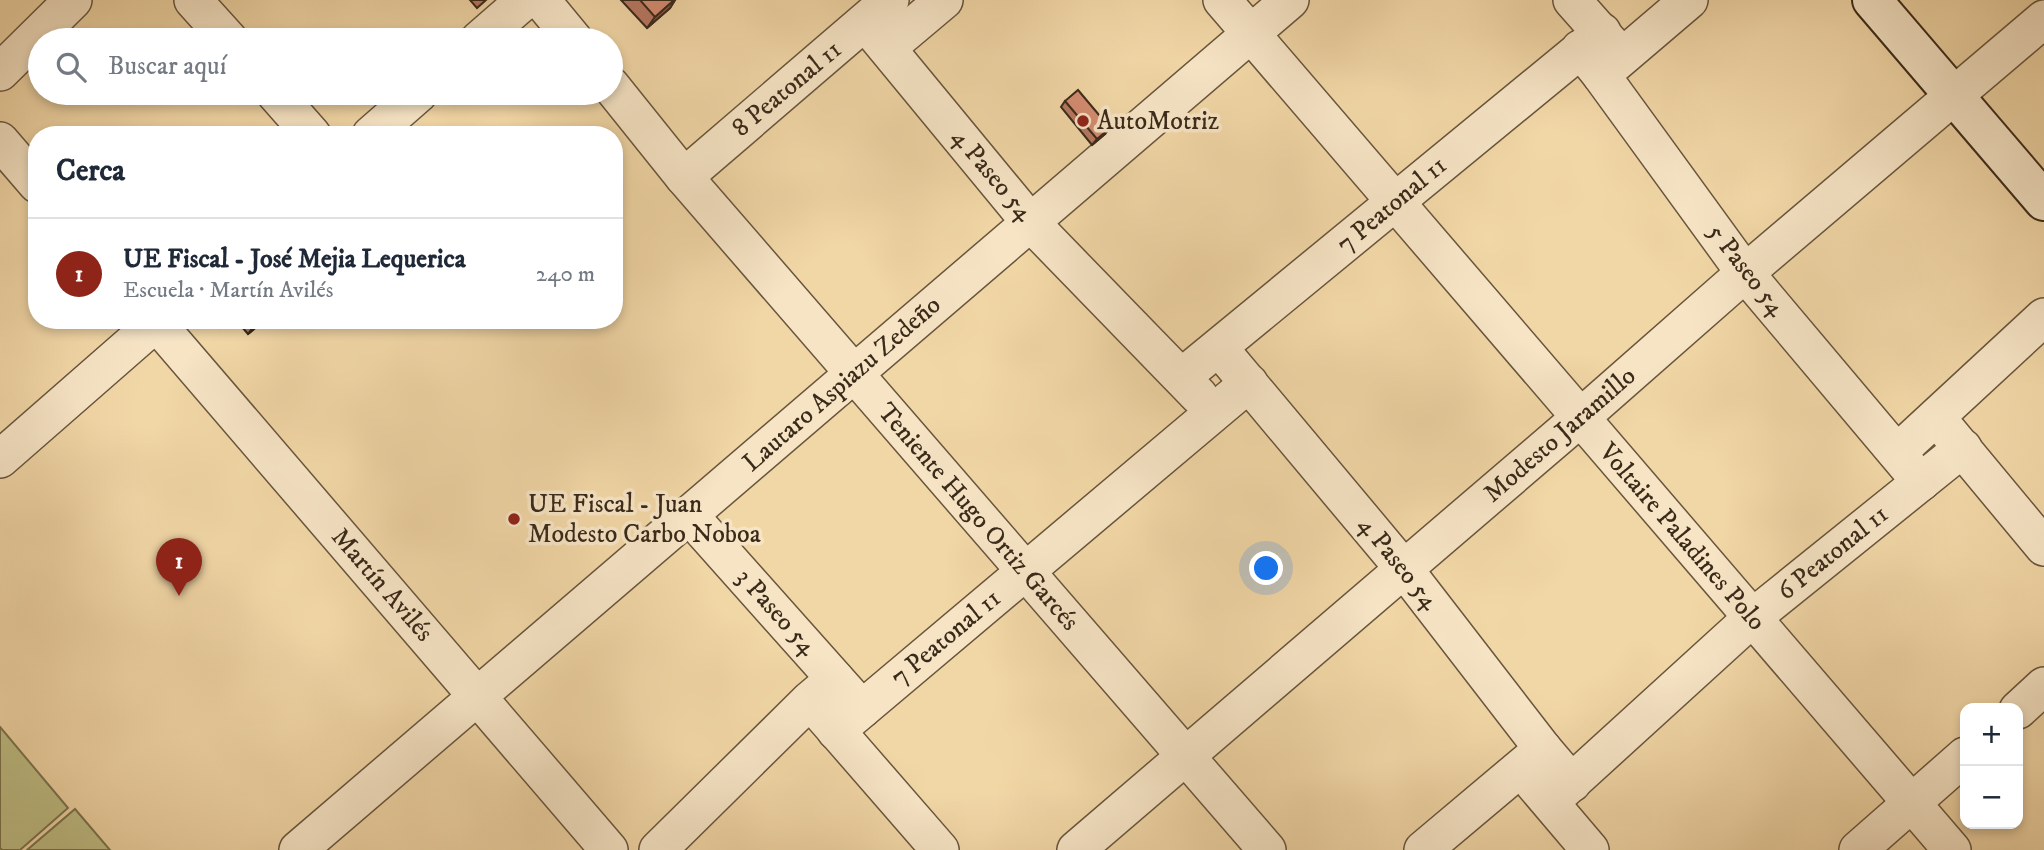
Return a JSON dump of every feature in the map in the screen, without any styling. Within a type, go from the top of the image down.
[{"type":"street","points":[[45,28],[73,0]]},
{"type":"street","points":[[193,0],[218,28]]},
{"type":"street","points":[[493,28],[525,0]]},
{"type":"street","points":[[541,0],[564,28]]},
{"type":"street","name":"8 Peatonal 11","points":[[684,177],[890,19],[944,0]]},
{"type":"street","name":"Voltaire Paladines Polo","points":[[1222,0],[1952,850]]},
{"type":"street","name":"Lautaro Aspiazu Zedeño","points":[[299,850],[1290,0]]},
{"type":"street","name":"5 Paseo 54","points":[[1573,0],[1601,53],[1745,273],[1922,482]]},
{"type":"street","name":"7 Peatonal 11","points":[[1182,377],[1395,202],[1601,53],[1689,0]]},
{"type":"street","points":[[1872,0],[2044,201]]},
{"type":"street","name":"4 Paseo 54","points":[[890,19],[1030,222],[1214,412]]},
{"type":"street","name":"Modesto Jaramillo","points":[[1076,850],[2044,19]]},
{"type":"street","points":[[0,72],[28,44]]},
{"type":"street","name":"Teniente Hugo Ortiz Garcés","points":[[623,101],[684,177],[1267,850]]},
{"type":"street","points":[[286,105],[304,126]]},
{"type":"street","points":[[381,126],[405,105]]},
{"type":"street","points":[[0,141],[28,174]]},
{"type":"street","points":[[1897,453],[2044,317]]},
{"type":"street","points":[[0,459],[147,329]]},
{"type":"street","name":"Martín Avilés","points":[[163,329],[610,850]]},
{"type":"street","name":"4 Paseo 54","points":[[1219,348],[1404,569],[1532,759],[1561,792],[1590,850]]},
{"type":"street","name":"7 Peatonal 11","points":[[849,720],[1249,383]]},
{"type":"street","points":[[1936,417],[2044,547]]},
{"type":"street","name":"6 Peatonal 11","points":[[1561,792],[1752,618],[1963,448]]},
{"type":"street","name":"3 Paseo 54","points":[[690,515],[823,690],[849,720],[940,850]]},
{"type":"street","points":[[2023,705],[2044,686]]},
{"type":"street","points":[[658,850],[823,690]]},
{"type":"street","points":[[1423,850],[1532,759]]},
{"type":"street","points":[[1858,850],[1960,760]]},
{"type":"shaded area","points":[[0,727],[68,808],[20,850],[0,848]]},
{"type":"shaded area","points":[[75,809],[110,850],[27,850]]},
{"type":"building","points":[[640,0],[674,0],[655,17]]},
{"type":"building","points":[[1078,90],[1110,128],[1097,139],[1065,101]]},
{"type":"place","name":"AutoMotriz","points":[[1083,121]]},
{"type":"place","name":"UE Fiscal - Juan Modesto Carbo Noboa","points":[[514,519]]},
{"type":"place","name":"UE Fiscal - José Mejia Lequerica","points":[[179,596]]}]
